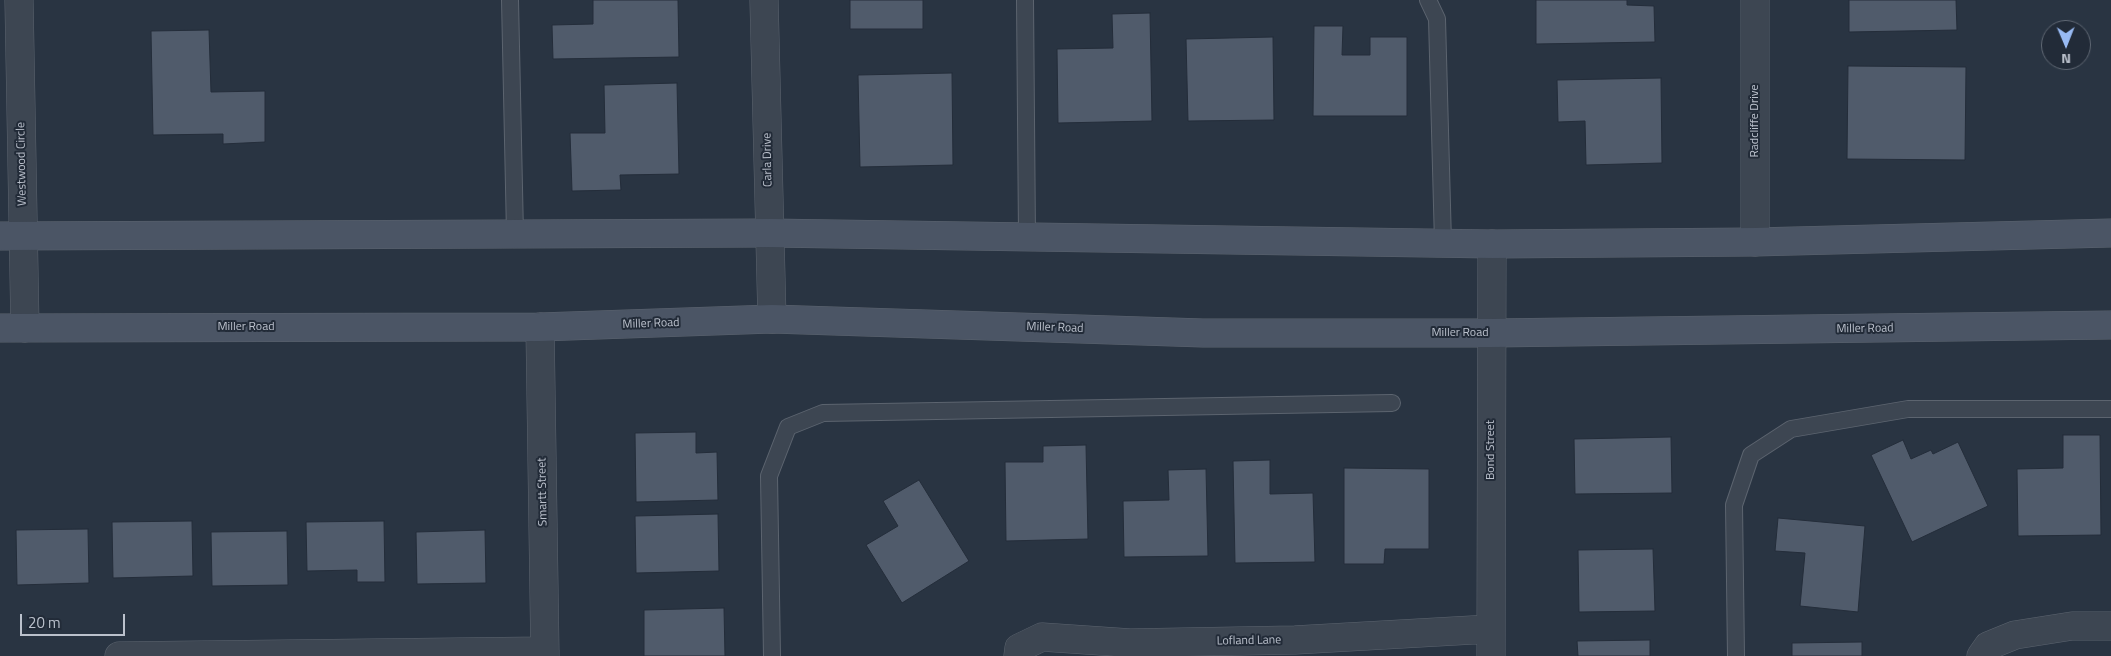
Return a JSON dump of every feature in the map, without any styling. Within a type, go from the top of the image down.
[{"type":"main road","points":[[12,236],[770,233],[1492,244],[1755,242],[2111,233]]},
{"type":"main road","name":"Miller Road","points":[[13,328],[540,327],[772,319],[1204,333],[1492,333],[2111,325]]},
{"type":"street","name":"Westwood Circle","points":[[13,328],[12,236],[18,0]]},
{"type":"street","name":"Carla Drive","points":[[764,0],[772,319]]},
{"type":"street","name":"Radcliffe Drive","points":[[1755,242],[1756,0]]},
{"type":"street","name":"Bond Street","points":[[1491,656],[1492,244]]},
{"type":"street","name":"Smartt Street","points":[[540,327],[545,654]]},
{"type":"street","points":[[1981,656],[1988,646],[2015,635],[2072,626],[2111,626]]},
{"type":"street","name":"Lofland Lane","points":[[1018,656],[1019,648],[1042,637],[1130,643],[1263,648],[1490,629]]},
{"type":"street","points":[[119,656],[545,654]]},
{"type":"lane","points":[[510,0],[515,234]]},
{"type":"lane","points":[[1026,0],[1027,237]]},
{"type":"lane","points":[[1428,0],[1437,19],[1443,243]]},
{"type":"lane","points":[[772,656],[769,476],[788,427],[822,413],[1392,403]]},
{"type":"lane","points":[[1736,656],[1734,505],[1751,455],[1792,429],[1908,409],[2111,409]]},
{"type":"building","points":[[593,0],[678,0],[679,57],[553,59],[552,25],[593,24]]},
{"type":"building","points":[[850,0],[923,0],[923,29],[850,29]]},
{"type":"building","points":[[1536,0],[1627,0],[1627,5],[1654,6],[1655,42],[1536,44]]},
{"type":"building","points":[[1849,0],[1956,0],[1957,30],[1849,32]]},
{"type":"building","points":[[1150,13],[1152,121],[1058,123],[1057,49],[1113,48],[1112,14]]},
{"type":"building","points":[[1314,26],[1343,26],[1342,55],[1370,55],[1370,37],[1407,37],[1407,116],[1313,116]]},
{"type":"building","points":[[209,30],[211,92],[265,91],[265,142],[223,144],[223,134],[153,135],[151,31]]},
{"type":"building","points":[[1273,37],[1274,120],[1188,121],[1186,39]]},
{"type":"building","points":[[1848,66],[1966,67],[1965,160],[1847,159]]},
{"type":"building","points":[[952,73],[953,165],[860,167],[858,75]]},
{"type":"building","points":[[1661,78],[1662,163],[1586,165],[1585,121],[1558,122],[1557,80]]},
{"type":"building","points":[[677,83],[679,174],[620,175],[621,190],[572,191],[570,133],[605,133],[604,85]]},
{"type":"building","points":[[696,432],[696,453],[717,452],[718,500],[636,502],[635,433]]},
{"type":"building","points":[[2063,435],[2100,435],[2101,535],[2018,536],[2017,469],[2063,468]]},
{"type":"building","points":[[1671,437],[1672,493],[1575,494],[1574,439]]},
{"type":"building","points":[[1903,440],[1911,459],[1931,450],[1933,454],[1958,442],[1988,506],[1912,542],[1871,455]]},
{"type":"building","points":[[1086,445],[1088,539],[1006,541],[1005,462],[1043,462],[1043,446]]},
{"type":"building","points":[[1270,460],[1270,494],[1313,493],[1315,562],[1235,563],[1233,461]]},
{"type":"building","points":[[1344,468],[1429,469],[1429,549],[1385,549],[1384,564],[1344,564]]},
{"type":"building","points":[[1206,469],[1208,556],[1124,557],[1123,501],[1169,500],[1168,470]]},
{"type":"building","points":[[919,480],[969,561],[902,603],[866,545],[898,526],[883,501]]},
{"type":"building","points":[[718,514],[719,571],[636,573],[635,516]]},
{"type":"building","points":[[1778,518],[1865,526],[1858,612],[1800,606],[1805,553],[1775,551]]},
{"type":"building","points":[[192,521],[193,576],[113,578],[112,522]]},
{"type":"building","points":[[384,521],[385,582],[357,582],[357,570],[307,571],[306,522]]},
{"type":"building","points":[[88,529],[89,583],[17,585],[16,530]]},
{"type":"building","points":[[485,530],[486,583],[417,584],[416,532]]},
{"type":"building","points":[[287,531],[288,585],[212,586],[211,532]]},
{"type":"building","points":[[1653,549],[1655,611],[1579,612],[1578,550]]},
{"type":"building","points":[[724,608],[725,656],[644,656],[644,610]]},
{"type":"building","points":[[1650,640],[1650,656],[1578,656],[1577,641]]},
{"type":"building","points":[[1862,642],[1862,656],[1792,656],[1792,643]]}]
